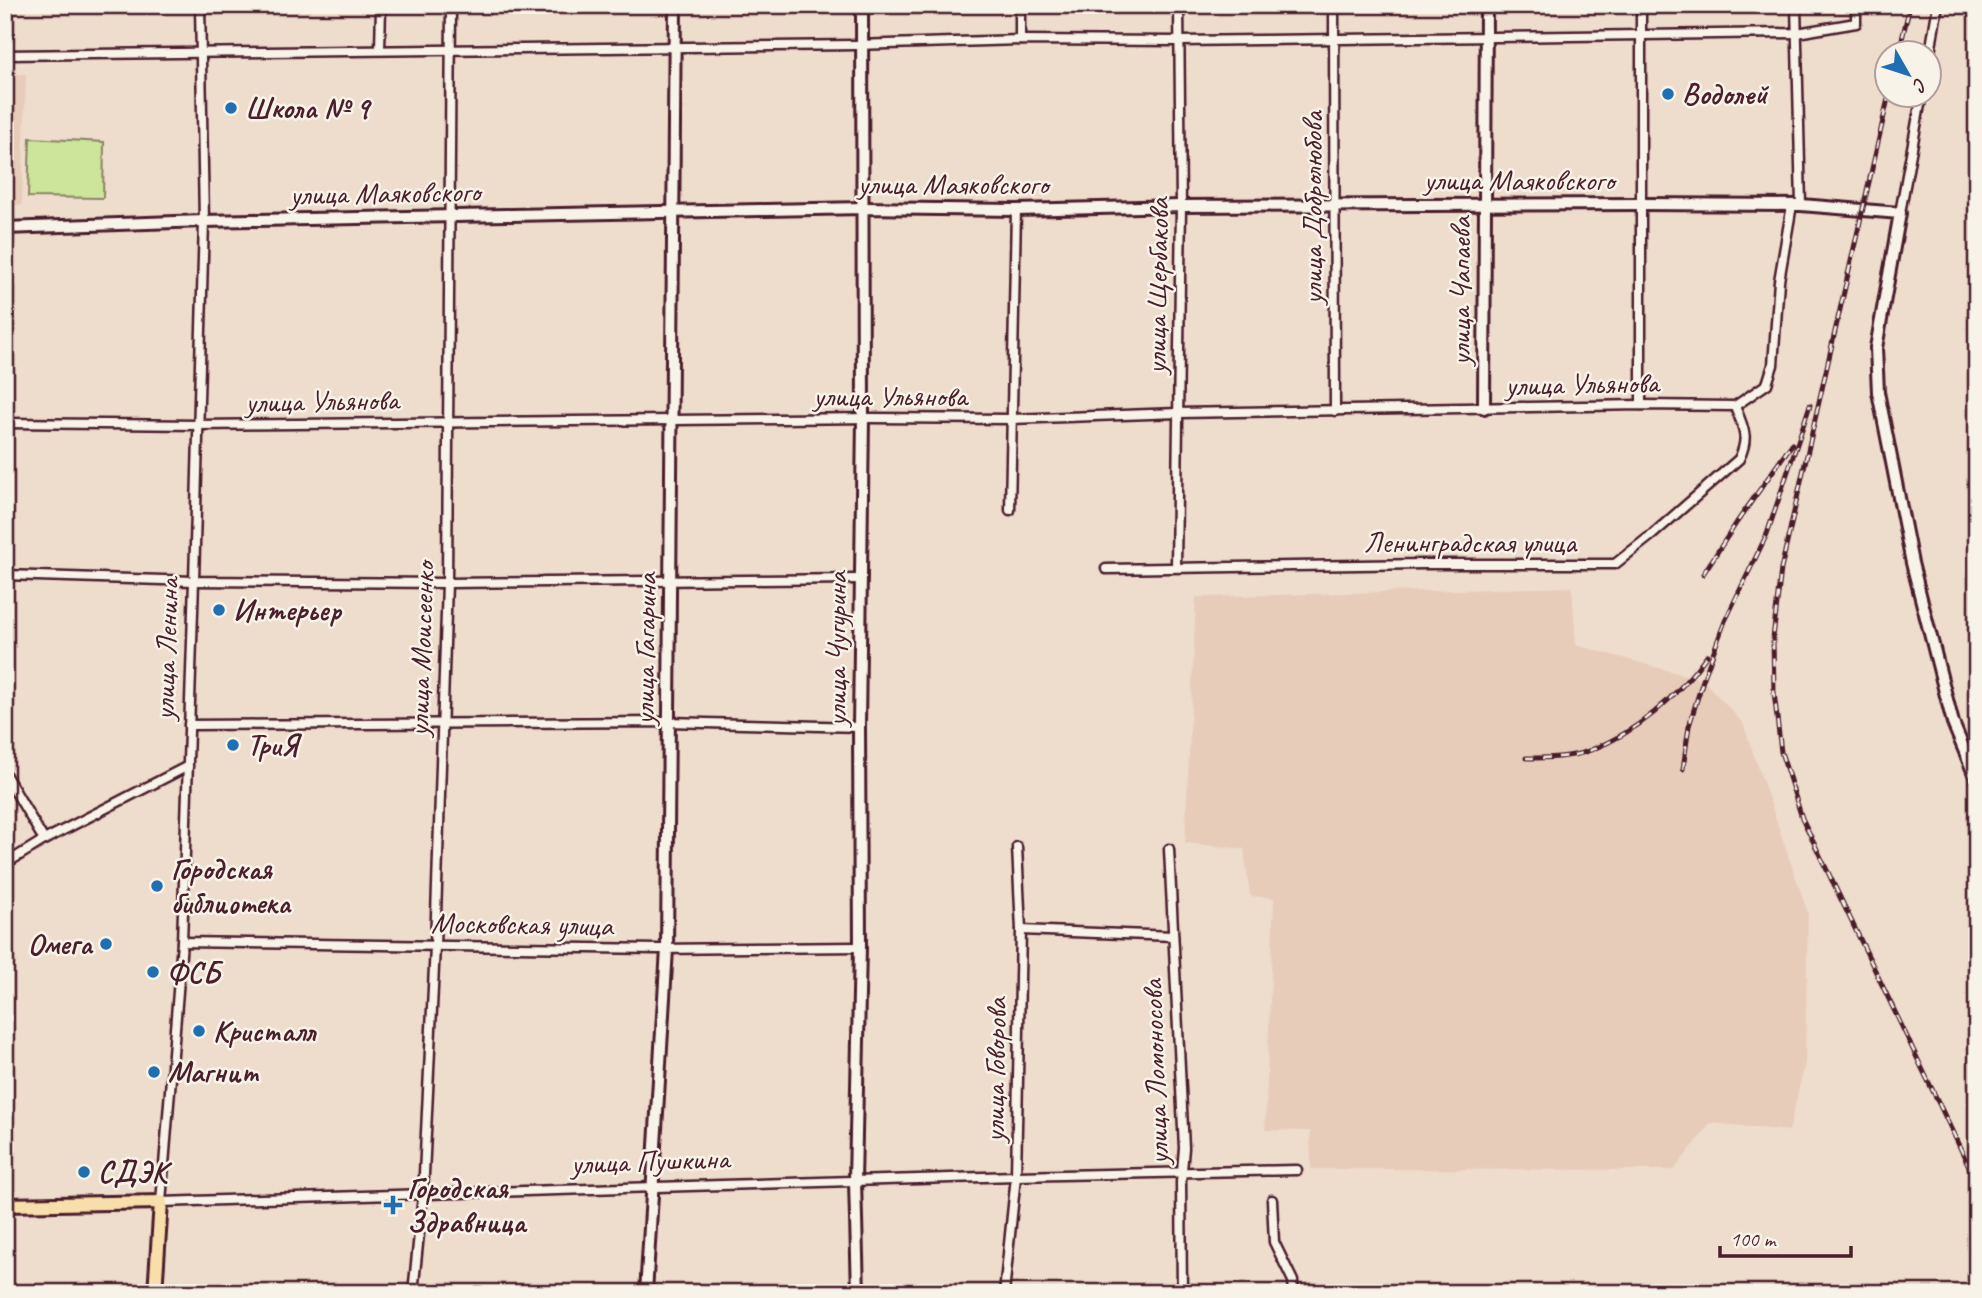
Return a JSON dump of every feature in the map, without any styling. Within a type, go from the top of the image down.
[{"type":"main road","name":"улица Пушкина","points":[[5,1205],[161,1202]]},
{"type":"main road","name":"улица Ленина","points":[[155,1293],[161,1202]]},
{"type":"street","name":"улица Ленина","points":[[161,1202],[182,942],[188,766],[204,221],[200,5]]},
{"type":"street","points":[[380,50],[382,5]]},
{"type":"street","name":"улица Моисеенко","points":[[413,1293],[423,1195],[435,946],[447,583],[451,5]]},
{"type":"street","name":"улица Гагарина","points":[[646,1293],[667,949],[675,5]]},
{"type":"street","name":"улица Чугурина","points":[[858,1293],[855,1181],[860,947],[862,5]]},
{"type":"street","points":[[1020,5],[1020,40]]},
{"type":"street","name":"улица Щербакова","points":[[1176,568],[1181,205],[1179,5]]},
{"type":"street","name":"улица Добролюбова","points":[[1334,5],[1335,411]]},
{"type":"street","name":"улица Чапаева","points":[[1484,408],[1486,5]]},
{"type":"street","points":[[1641,5],[1641,405]]},
{"type":"street","points":[[1735,406],[1767,384],[1773,365],[1779,281],[1797,205],[1796,5]]},
{"type":"street","points":[[5,55],[863,45],[1020,40],[1180,41],[1797,33],[1856,23],[1856,5]]},
{"type":"street","points":[[1932,38],[1938,5]]},
{"type":"street","points":[[1919,108],[1876,348],[1878,392],[1916,576],[1953,723],[1977,781]]},
{"type":"street","name":"улица Маяковского","points":[[5,228],[204,221],[863,208],[1016,210],[1181,205],[1797,205],[1900,213]]},
{"type":"street","points":[[1010,510],[1016,210]]},
{"type":"street","name":"улица Ульянова","points":[[5,423],[199,425],[1011,419],[1178,413],[1641,405],[1735,406]]},
{"type":"street","name":"Ленинградская улица","points":[[1106,569],[1615,564],[1739,459],[1746,444],[1735,406]]},
{"type":"street","points":[[5,575],[194,581],[447,583],[860,579]]},
{"type":"street","points":[[189,725],[668,722],[859,727]]},
{"type":"street","points":[[5,864],[188,766]]},
{"type":"street","points":[[5,774],[44,841]]},
{"type":"street","name":"улица Говорова","points":[[1004,1293],[1016,1176],[1021,930],[1017,847]]},
{"type":"street","name":"улица Ломоносова","points":[[1168,849],[1184,1148],[1181,1182],[1182,1293]]},
{"type":"street","points":[[1021,930],[1173,936]]},
{"type":"street","name":"Московская улица","points":[[182,942],[667,949],[860,947]]},
{"type":"street","name":"улица Пушкина","points":[[161,1202],[1297,1170]]},
{"type":"street","points":[[1272,1200],[1275,1242],[1293,1281],[1294,1293]]},
{"type":"shaded area","points":[[5,74],[26,74],[22,205],[5,206]]},
{"type":"shaded area","points":[[1572,587],[1576,645],[1703,680],[1743,723],[1808,913],[1805,1063],[1789,1131],[1711,1123],[1674,1170],[1311,1169],[1310,1131],[1265,1130],[1274,898],[1250,896],[1244,849],[1185,843],[1196,597]]},
{"type":"green space","points":[[30,138],[104,142],[103,198],[28,197]]},
{"type":"railway","points":[[1902,38],[1910,5]]},
{"type":"railway","points":[[1886,108],[1781,569],[1773,638],[1774,692],[1781,752],[1802,818],[1977,1183]]},
{"type":"railway","points":[[1683,769],[1689,726],[1703,680],[1725,621],[1767,534],[1810,405]]},
{"type":"railway","points":[[1703,574],[1792,444]]},
{"type":"railway","points":[[1526,758],[1583,753],[1625,733],[1670,699],[1707,655]]},
{"type":"place","name":"Водолей","points":[[1668,94]]},
{"type":"place","name":"Школа № 9","points":[[231,108]]},
{"type":"place","name":"Интерьер","points":[[219,610]]},
{"type":"place","name":"ТриЯ","points":[[233,745]]},
{"type":"place","name":"Городская библиотека","points":[[157,886]]},
{"type":"place","name":"Омега","points":[[106,944]]},
{"type":"place","name":"ФСБ","points":[[153,972]]},
{"type":"place","name":"Кристалл","points":[[199,1031]]},
{"type":"place","name":"Магнит","points":[[154,1072]]},
{"type":"place","name":"СДЭК","points":[[84,1172]]},
{"type":"place","name":"Городская Здравница","points":[[393,1205]]}]
